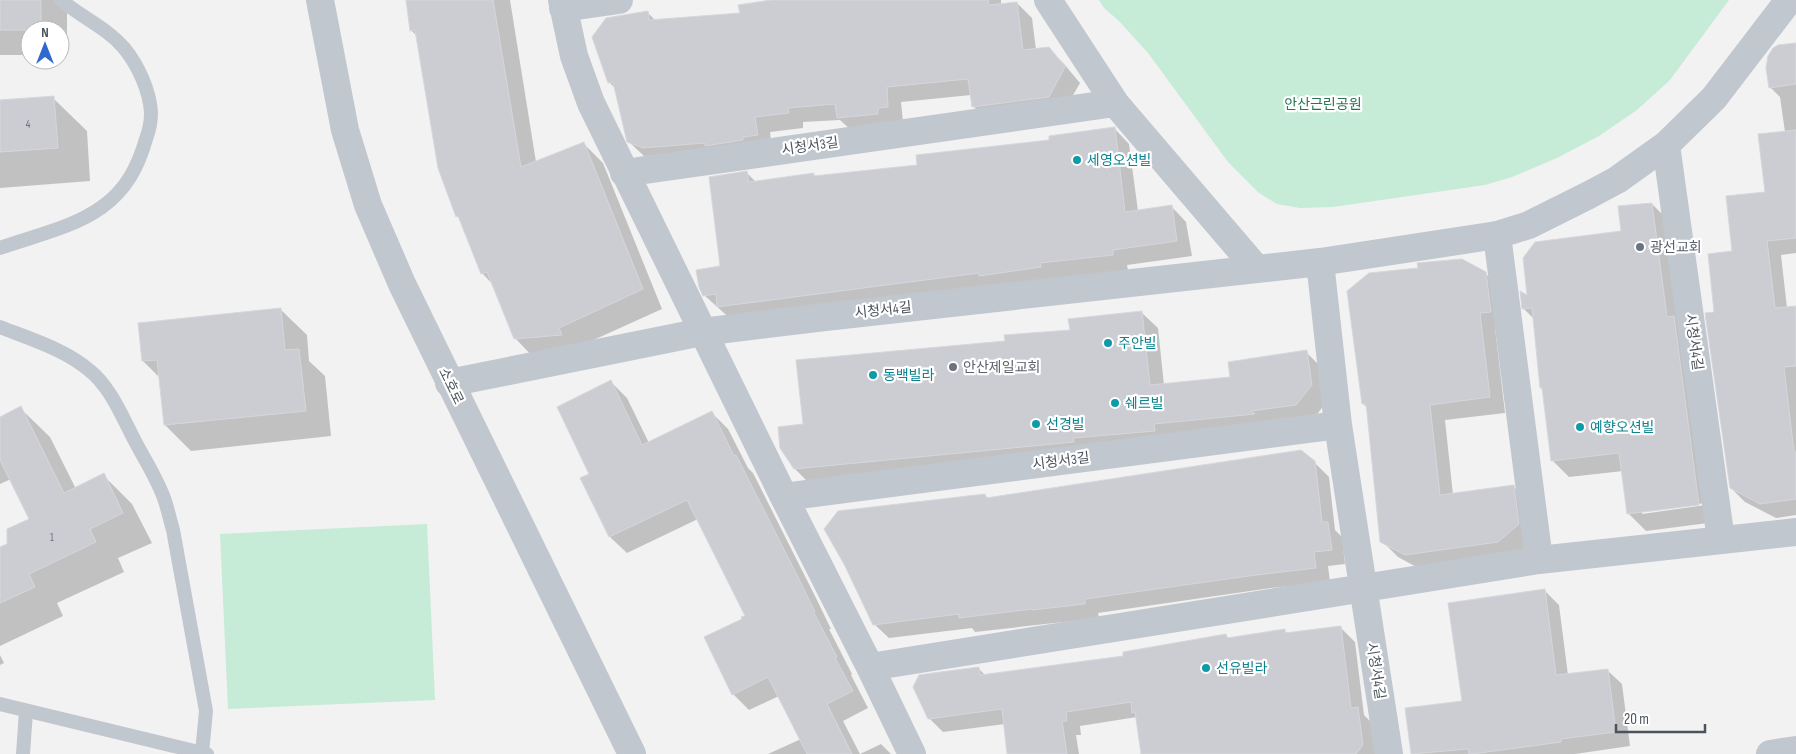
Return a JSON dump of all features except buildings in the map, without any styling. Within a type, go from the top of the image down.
[{"type":"street","name":"소호로","points":[[320,0],[345,130],[368,204],[402,284],[632,754]]},
{"type":"street","points":[[619,0],[563,4],[574,56],[591,103],[702,332],[912,754]]},
{"type":"street","points":[[1048,0],[1115,103],[1256,268]]},
{"type":"street","name":"시청서4길","points":[[450,383],[702,332],[1320,262],[1497,235],[1529,225],[1589,195],[1617,180],[1666,145],[1714,98],[1788,0]]},
{"type":"street","name":"시청서3길","points":[[624,173],[1115,103]]},
{"type":"street","name":"시청서4길","points":[[1666,145],[1721,540]]},
{"type":"street","points":[[1497,235],[1539,560]]},
{"type":"street","name":"시청서4길","points":[[1320,262],[1338,425],[1389,754]]},
{"type":"street","name":"시청서3길","points":[[784,497],[1338,425]]},
{"type":"street","points":[[870,667],[1539,560],[1796,532]]},
{"type":"street","points":[[1770,754],[1796,750]]},
{"type":"lane","points":[[0,248],[70,224],[102,208],[127,184],[137,168],[148,132],[151,114],[146,88],[130,57],[114,37],[61,0]]},
{"type":"lane","points":[[0,327],[76,360],[90,370],[102,383],[114,402],[156,481],[165,501],[173,530],[206,711],[204,753],[0,704]]},
{"type":"lane","points":[[23,754],[26,711]]},
{"type":"green space","name":"안산근린공원","points":[[1099,0],[1729,0],[1670,80],[1637,110],[1599,136],[1557,158],[1512,177],[1485,185],[1333,207],[1300,208],[1277,204],[1259,193],[1228,162],[1148,53],[1119,21],[1104,8]]},
{"type":"green space","points":[[427,524],[435,700],[228,709],[220,534]]},
{"type":"place","name":"세영오션빌","points":[[1077,160]]},
{"type":"place","name":"광선교회","points":[[1640,247]]},
{"type":"place","name":"주안빌","points":[[1108,343]]},
{"type":"place","name":"안산제일교회","points":[[953,367]]},
{"type":"place","name":"동백빌라","points":[[873,375]]},
{"type":"place","name":"쉐르빌","points":[[1115,403]]},
{"type":"place","name":"선경빌","points":[[1036,424]]},
{"type":"place","name":"예향오션빌","points":[[1580,427]]},
{"type":"place","name":"선유빌라","points":[[1206,668]]}]
